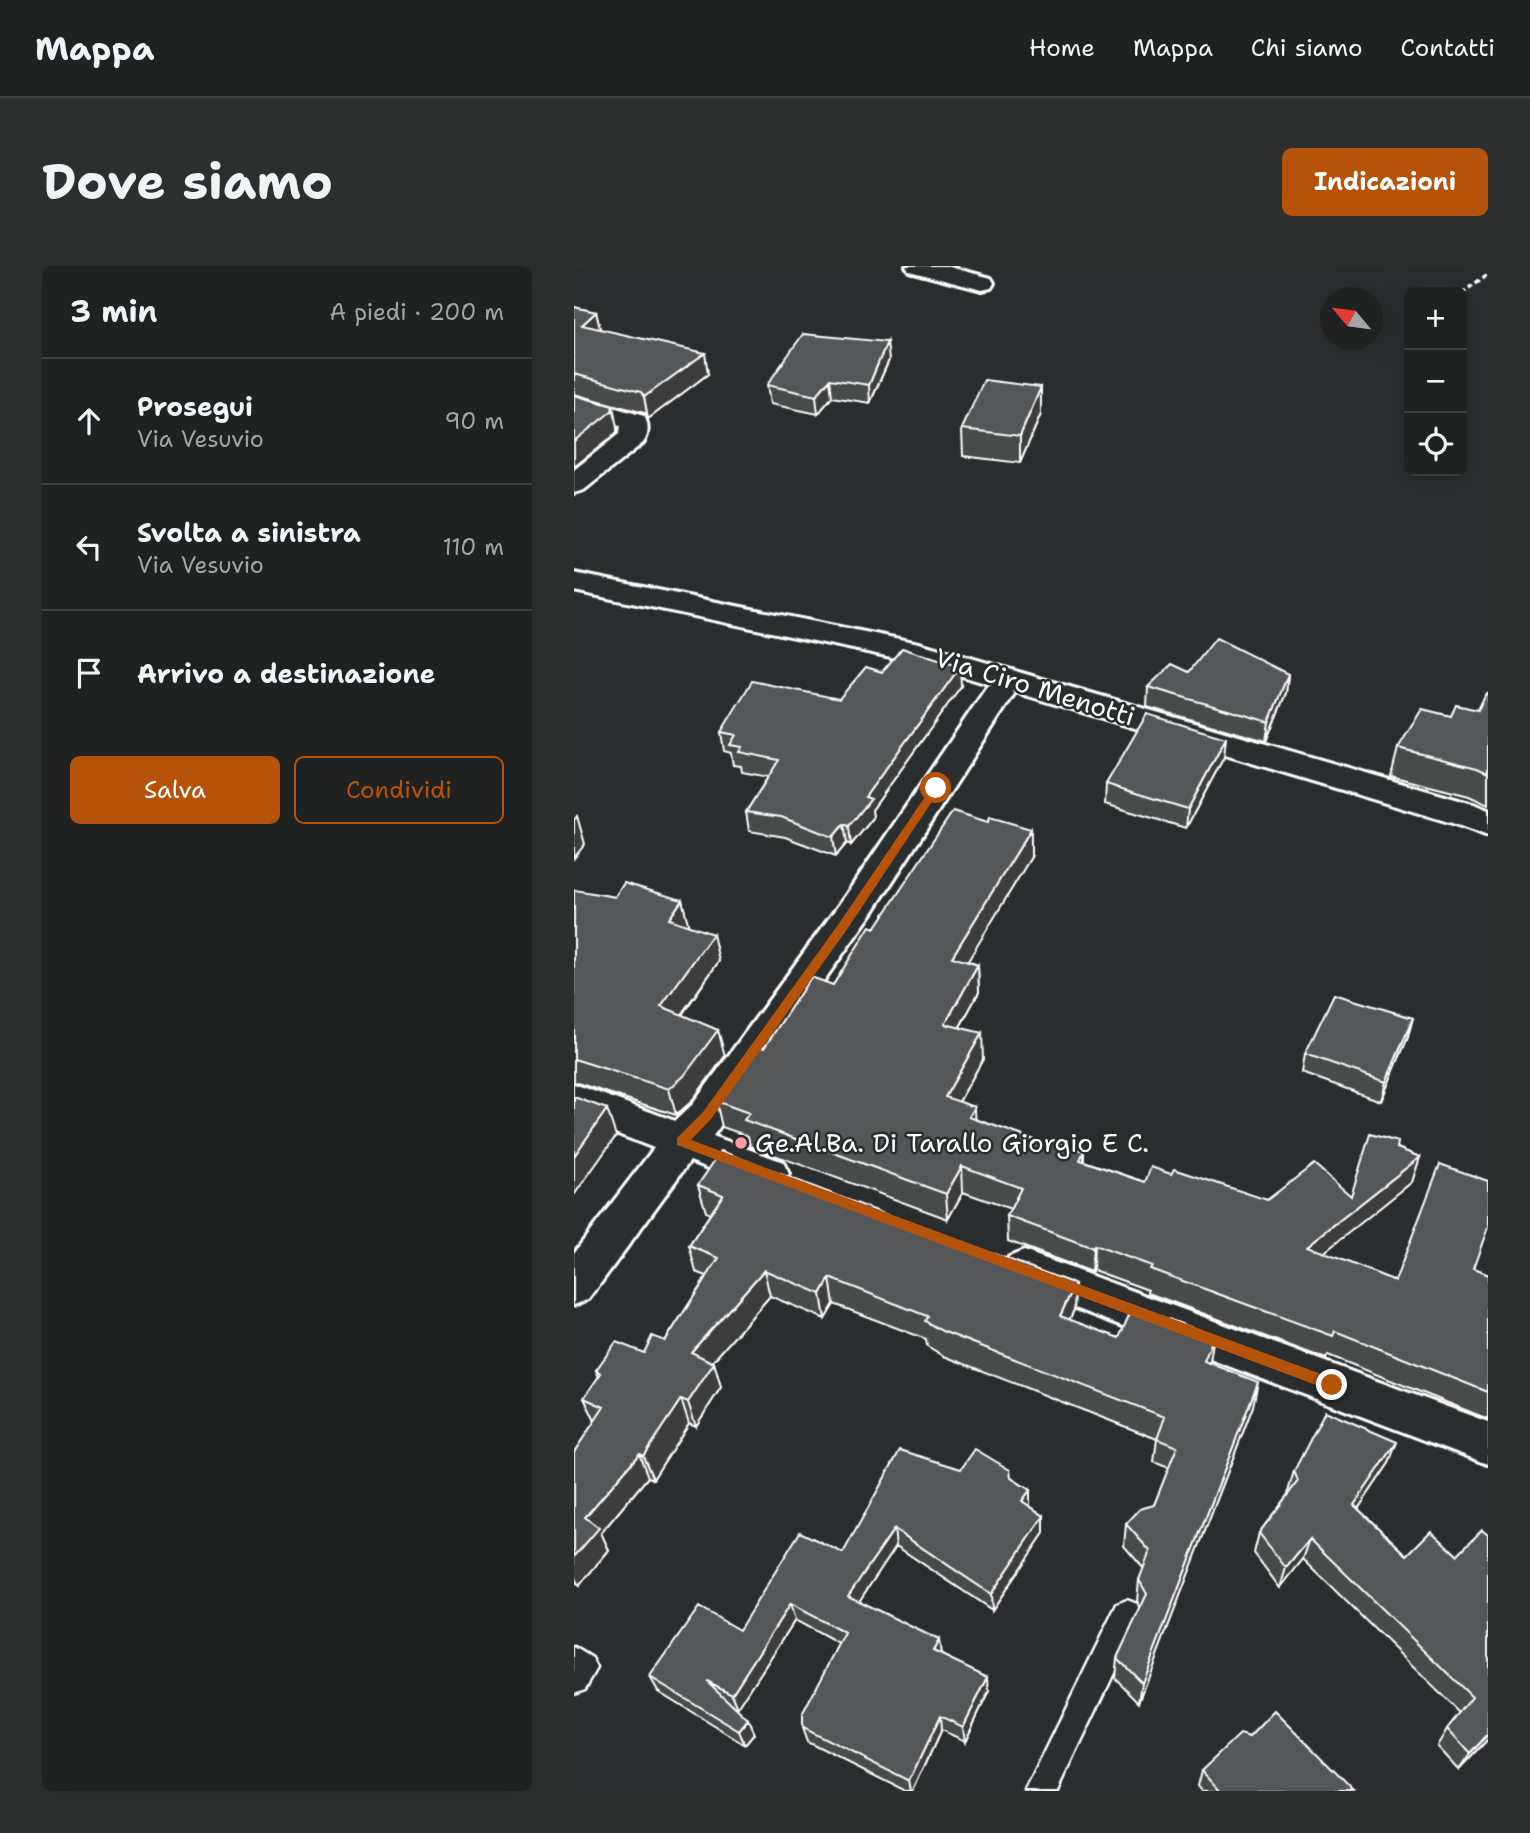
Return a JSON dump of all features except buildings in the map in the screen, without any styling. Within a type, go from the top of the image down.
[{"type":"street","points":[[918,266],[982,283]]},
{"type":"street","points":[[574,404],[634,422],[633,437],[574,484]]},
{"type":"street","name":"Via Ciro Menotti","points":[[574,582],[919,653],[1464,814],[1488,824]]},
{"type":"street","points":[[574,1286],[681,1142],[707,1115],[859,904],[998,694]]},
{"type":"street","points":[[574,1100],[798,1185]]},
{"type":"street","points":[[993,1258],[1488,1443]]},
{"type":"lane","points":[[1042,1791],[1127,1614]]},
{"type":"lane","points":[[574,1662],[582,1668],[574,1678]]},
{"type":"path","points":[[1467,289],[1488,274]]},
{"type":"place","name":"Ge.Al.Ba. Di Tarallo Giorgio E C.","points":[[741,1143]]},
{"type":"route","points":[[936,788],[844,925],[707,1115],[681,1142],[1332,1385]]}]
